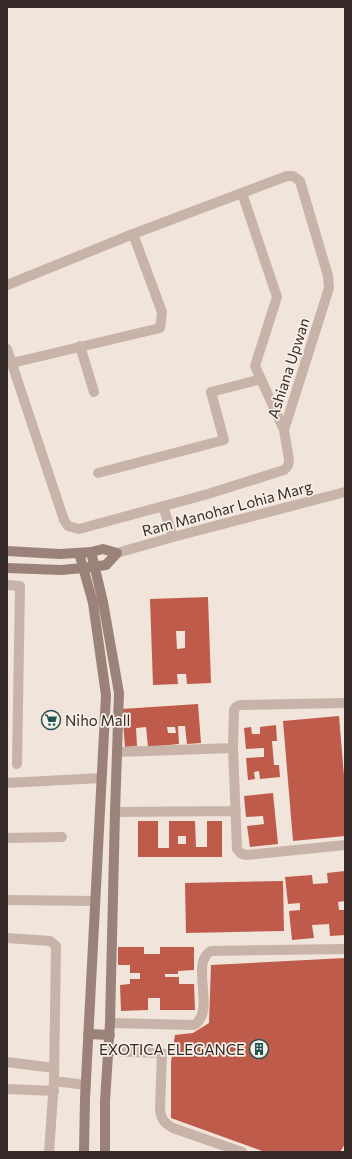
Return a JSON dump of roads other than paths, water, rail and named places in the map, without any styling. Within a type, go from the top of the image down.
[{"type":"street","name":"Ashiana Upwan","points":[[7,285],[133,234],[287,176],[293,176],[300,180],[329,280],[328,293],[284,430],[289,464],[284,470],[208,494],[79,528],[68,526],[64,520],[7,349]]},
{"type":"street","points":[[242,193],[277,297],[255,366],[284,430]]},
{"type":"street","points":[[12,364],[80,346],[160,328],[162,312],[133,234]]},
{"type":"street","points":[[80,346],[94,392]]},
{"type":"street","points":[[98,473],[224,440],[211,392],[261,379]]},
{"type":"street","name":"Ram Manohar Lohia Marg","points":[[7,568],[61,570],[106,565],[117,553],[345,492]]},
{"type":"street","points":[[163,506],[173,537]]},
{"type":"street","name":"Ram Manohar Lohia Marg","points":[[7,551],[60,554],[91,552],[104,549],[117,553]]},
{"type":"street","points":[[91,552],[103,602],[119,693],[114,836],[110,1035],[105,1101],[105,1152]]},
{"type":"street","points":[[79,553],[93,603],[106,695],[88,1034],[84,1152]]},
{"type":"street","points":[[7,586],[20,586],[17,764]]},
{"type":"street","points":[[345,704],[240,705],[234,710],[233,748],[237,849],[242,855],[345,845]]},
{"type":"street","points":[[117,752],[233,748]]},
{"type":"street","points":[[7,783],[102,778]]},
{"type":"street","points":[[115,812],[236,811]]},
{"type":"street","points":[[98,836],[114,836]]},
{"type":"street","points":[[7,838],[62,837]]},
{"type":"street","points":[[7,900],[95,901]]},
{"type":"street","points":[[7,938],[50,941],[56,946],[54,1086],[49,1152]]},
{"type":"street","points":[[110,1023],[194,1025],[199,1022],[203,1014],[203,961],[207,953],[211,951],[345,949]]},
{"type":"street","points":[[88,1034],[110,1035]]},
{"type":"street","points":[[108,1051],[162,1053],[161,1118],[166,1124],[173,1128],[242,1152]]},
{"type":"street","points":[[7,1062],[54,1068]]},
{"type":"street","points":[[7,1089],[86,1085]]},
{"type":"place","name":"Niho Mall","points":[[51,720]]},
{"type":"place","name":"EXOTICA ELEGANCE","points":[[259,1049]]}]
